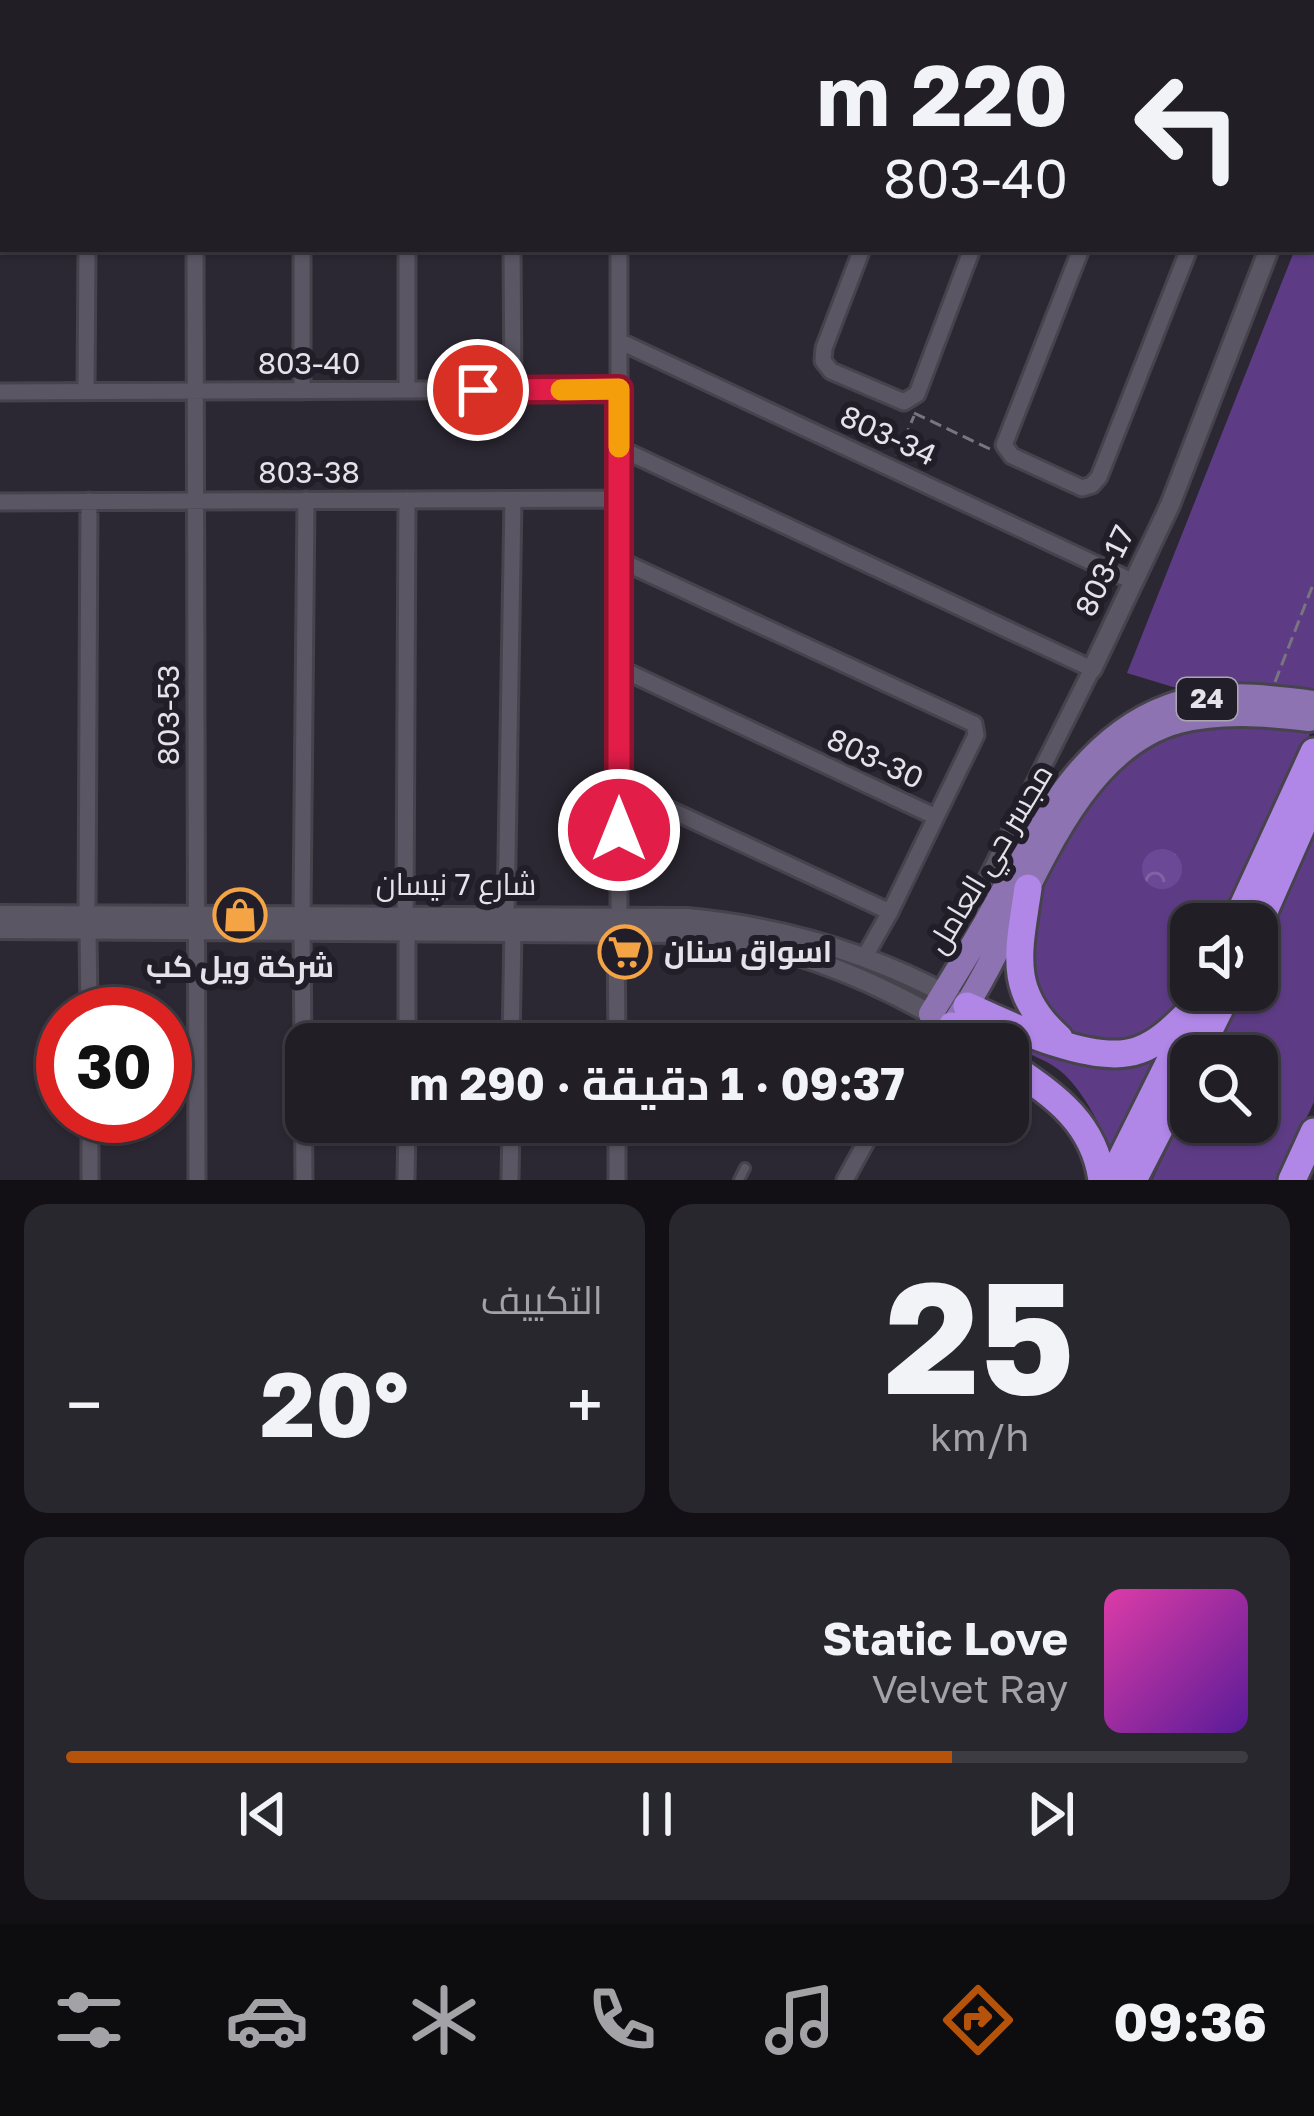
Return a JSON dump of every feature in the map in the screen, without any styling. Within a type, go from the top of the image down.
[{"type":"highway","points":[[1245,903],[1314,752]]},
{"type":"highway","points":[[1268,903],[1314,798]]},
{"type":"highway","points":[[1028,888],[1019,972],[1023,991],[1033,1011],[1066,1045]]},
{"type":"highway","points":[[947,1016],[1066,1045],[1131,1053],[1157,1041],[1187,1011]]},
{"type":"highway","points":[[1106,1180],[1194,1011]]},
{"type":"highway","points":[[1029,1079],[1083,1126],[1106,1180]]},
{"type":"highway","points":[[1133,1180],[1170,1107]]},
{"type":"highway","points":[[1292,1180],[1314,1132]]},
{"type":"main road","name":"مجسر حي العامل","points":[[947,1016],[1048,818],[1078,772],[1170,706],[1229,697],[1314,703]]},
{"type":"main road","name":"مجسر حي العامل","points":[[947,1016],[1114,748],[1177,721],[1222,714],[1314,719]]},
{"type":"street","points":[[86,392],[87,252]]},
{"type":"street","name":"803-53","points":[[195,252],[196,1180]]},
{"type":"street","points":[[302,252],[302,391]]},
{"type":"street","points":[[407,252],[407,390]]},
{"type":"street","points":[[512,252],[514,390]]},
{"type":"street","points":[[616,1023],[619,252]]},
{"type":"street","points":[[861,252],[823,361],[831,371],[912,407],[971,252]]},
{"type":"street","points":[[1081,252],[1005,440],[1012,456],[1077,487],[1096,481],[1188,252]]},
{"type":"street","name":"803-17","points":[[972,908],[1170,505],[1268,252]]},
{"type":"street","name":"803-34","points":[[619,341],[1134,582]]},
{"type":"street","name":"803-40","points":[[0,392],[619,389]]},
{"type":"street","points":[[619,452],[653,463],[1091,669]]},
{"type":"street","name":"803-38","points":[[0,502],[619,499]]},
{"type":"street","points":[[304,1180],[306,500]]},
{"type":"street","points":[[407,500],[407,1023]]},
{"type":"street","points":[[511,1023],[513,500]]},
{"type":"street","points":[[88,987],[89,501]]},
{"type":"street","points":[[619,563],[974,724],[976,736],[936,817]]},
{"type":"street","name":"803-30","points":[[619,672],[936,817],[865,956]]},
{"type":"street","points":[[619,786],[890,912]]},
{"type":"street","name":"شارع 7 نيسان","points":[[0,915],[87,921],[744,924],[865,956],[947,1016]]},
{"type":"street","name":"شارع 7 نيسان","points":[[0,929],[87,921]]},
{"type":"street","name":"شارع 7 نيسان","points":[[618,923],[783,949],[852,973],[947,1016]]},
{"type":"street","points":[[90,1143],[90,1180]]},
{"type":"street","points":[[406,1143],[406,1180]]},
{"type":"street","points":[[510,1180],[511,1143]]},
{"type":"street","points":[[617,1143],[617,1180]]},
{"type":"street","points":[[844,1180],[863,1143]]},
{"type":"lane","points":[[739,1180],[745,1168]]},
{"type":"path","points":[[892,467],[912,407],[990,449],[1006,449]]},
{"type":"path","points":[[1279,686],[1274,685],[1314,582]]},
{"type":"shaded area","points":[[1294,252],[1314,252],[1314,725],[1233,903],[1170,903],[1170,1011],[1178,1011],[1176,1014],[1140,1037],[1098,1040],[1059,1022],[1044,1005],[1032,976],[1037,907],[1050,870],[1090,802],[1135,755],[1203,717],[1275,688],[1213,683],[1173,687],[1127,673]]},
{"type":"shaded area","points":[[1314,835],[1314,1102],[1277,1180],[1152,1180],[1170,1143],[1278,1143],[1278,1035],[1223,1035],[1233,1011],[1278,1011],[1278,913]]},
{"type":"shaded area","points":[[1029,1028],[1164,1050],[1111,1157],[1093,1113],[1072,1082],[1029,1054]]},
{"type":"green space","points":[[1162,849],[1176,855],[1182,869],[1176,883],[1162,889],[1148,883],[1142,869],[1148,855]]},
{"type":"slow traffic","points":[[561,390],[619,389],[619,447]]},
{"type":"place","name":"شركة ويل كب","points":[[240,915]]},
{"type":"place","name":"اسواق سنان","points":[[625,952]]},
{"type":"route","points":[[478,390],[619,389],[619,830]]}]
